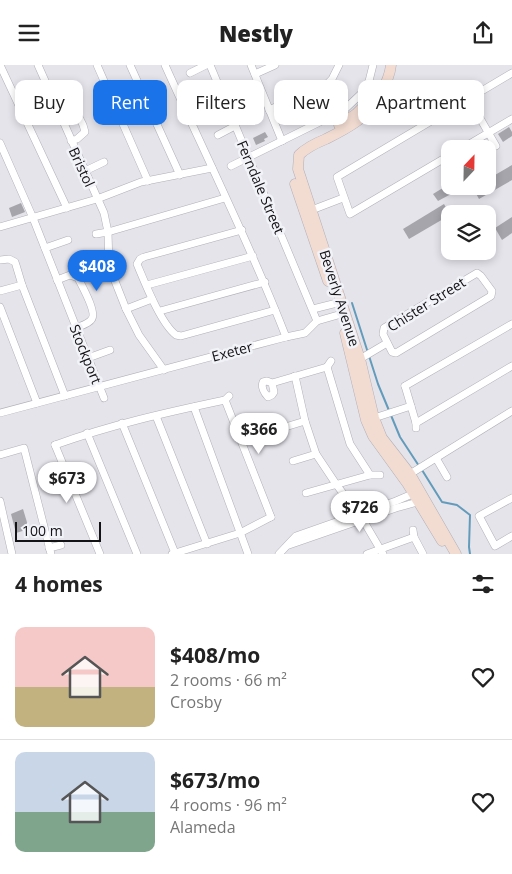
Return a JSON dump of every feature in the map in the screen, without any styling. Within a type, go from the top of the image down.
[{"type":"street","points":[[0,65],[66,208]]},
{"type":"street","name":"Bristol","points":[[38,65],[44,80]]},
{"type":"street","points":[[97,65],[148,181]]},
{"type":"street","points":[[130,65],[180,175]]},
{"type":"street","points":[[165,65],[225,198],[242,230],[286,337]]},
{"type":"street","points":[[190,73],[206,65]]},
{"type":"street","name":"Ferndale Street","points":[[210,65],[216,80]]},
{"type":"street","points":[[251,65],[282,141]]},
{"type":"street","points":[[255,74],[275,65]]},
{"type":"street","points":[[269,110],[326,85],[332,79],[339,65]]},
{"type":"street","points":[[231,166],[344,110],[363,92],[369,81],[373,65]]},
{"type":"street","name":"Beverly Avenue","points":[[384,65],[380,85],[373,97],[365,106],[342,124],[304,144],[294,152],[292,173],[308,212],[342,314],[363,357],[370,419],[382,438],[413,472],[419,497],[449,554]]},
{"type":"street","name":"Beverly Avenue","points":[[308,212],[298,169],[299,155],[308,148],[357,123],[364,117],[382,92],[391,65]]},
{"type":"street","points":[[484,90],[512,73]]},
{"type":"street","points":[[476,140],[512,119]]},
{"type":"street","name":"Bristol","points":[[64,125],[104,213],[108,232],[109,266],[126,309],[139,335],[164,370]]},
{"type":"street","points":[[71,141],[77,139],[84,132],[82,125]]},
{"type":"street","points":[[424,125],[336,177],[350,215],[441,160]]},
{"type":"street","points":[[483,125],[492,140]]},
{"type":"street","points":[[218,135],[235,126]]},
{"type":"street","name":"Ferndale Street","points":[[235,126],[317,321]]},
{"type":"street","name":"Stockport","points":[[0,143],[33,218],[104,398]]},
{"type":"street","points":[[85,171],[104,162]]},
{"type":"street","points":[[0,227],[97,199],[134,184],[212,168]]},
{"type":"street","points":[[96,233],[108,232],[225,198]]},
{"type":"street","points":[[308,212],[344,198]]},
{"type":"street","points":[[242,230],[140,259],[137,264],[152,299],[172,333],[176,335],[275,310]]},
{"type":"street","points":[[45,248],[68,240]]},
{"type":"street","points":[[146,285],[253,256]]},
{"type":"street","points":[[0,261],[9,259],[15,262],[65,396]]},
{"type":"street","name":"Chister Street","points":[[475,274],[479,274],[492,291],[491,296],[396,353],[392,352],[387,343],[383,334],[384,328],[475,274]]},
{"type":"street","points":[[57,280],[70,275],[78,278],[92,309],[93,317],[91,321],[76,328]]},
{"type":"street","points":[[160,311],[265,282]]},
{"type":"street","points":[[0,291],[22,285]]},
{"type":"street","points":[[126,309],[152,299]]},
{"type":"street","points":[[313,309],[338,303]]},
{"type":"street","points":[[0,307],[37,403]]},
{"type":"street","points":[[317,321],[342,314]]},
{"type":"street","name":"Beverly Avenue","points":[[342,314],[348,344],[380,447],[419,497],[456,554]]},
{"type":"street","name":"Exeter","points":[[0,413],[305,333],[317,321]]},
{"type":"street","points":[[512,324],[404,386],[416,425],[512,366]]},
{"type":"street","name":"Chister Street","points":[[363,357],[387,343]]},
{"type":"street","points":[[88,358],[110,350]]},
{"type":"street","points":[[272,383],[329,364],[350,444],[370,475]]},
{"type":"street","points":[[295,376],[305,421],[316,454],[382,552]]},
{"type":"street","points":[[100,554],[53,443],[122,423],[227,398],[264,488],[274,518],[240,533],[173,554],[122,423]]},
{"type":"street","points":[[370,419],[411,406]]},
{"type":"street","points":[[194,407],[248,554]]},
{"type":"street","points":[[413,472],[512,411]]},
{"type":"street","points":[[156,416],[207,544]]},
{"type":"street","points":[[282,428],[305,421]]},
{"type":"street","points":[[87,433],[137,554]]},
{"type":"street","points":[[0,455],[24,448],[50,551],[61,545]]},
{"type":"street","points":[[293,461],[316,454]]},
{"type":"street","points":[[436,458],[447,477]]},
{"type":"street","points":[[306,493],[370,475],[380,475]]},
{"type":"street","points":[[279,554],[296,536],[419,497]]},
{"type":"street","points":[[512,498],[480,517],[495,546],[512,536]]},
{"type":"street","points":[[0,501],[12,554]]},
{"type":"street","points":[[41,515],[50,513]]},
{"type":"street","points":[[367,554],[382,552],[413,534],[423,554]]},
{"type":"street","points":[[289,545],[292,554]]},
{"type":"building","points":[[509,127],[512,136],[503,142],[498,134]]},
{"type":"building","points":[[265,132],[268,137],[264,139],[265,141],[256,145],[253,138]]},
{"type":"building","points":[[512,165],[512,180],[496,189],[496,174]]},
{"type":"building","points":[[441,189],[441,195],[449,195],[438,201],[433,194]]},
{"type":"building","points":[[477,195],[486,195],[479,199]]},
{"type":"building","points":[[21,203],[25,212],[12,217],[9,208]]},
{"type":"building","points":[[441,206],[441,220],[409,239],[403,229]]},
{"type":"building","points":[[512,217],[512,233],[502,240],[496,227]]},
{"type":"building","points":[[23,509],[29,529],[16,533],[11,514]]},
{"type":"waterway","points":[[352,303],[378,384],[400,437],[419,466]]},
{"type":"waterway","points":[[422,470],[442,502],[457,505],[470,515],[470,554]]}]
